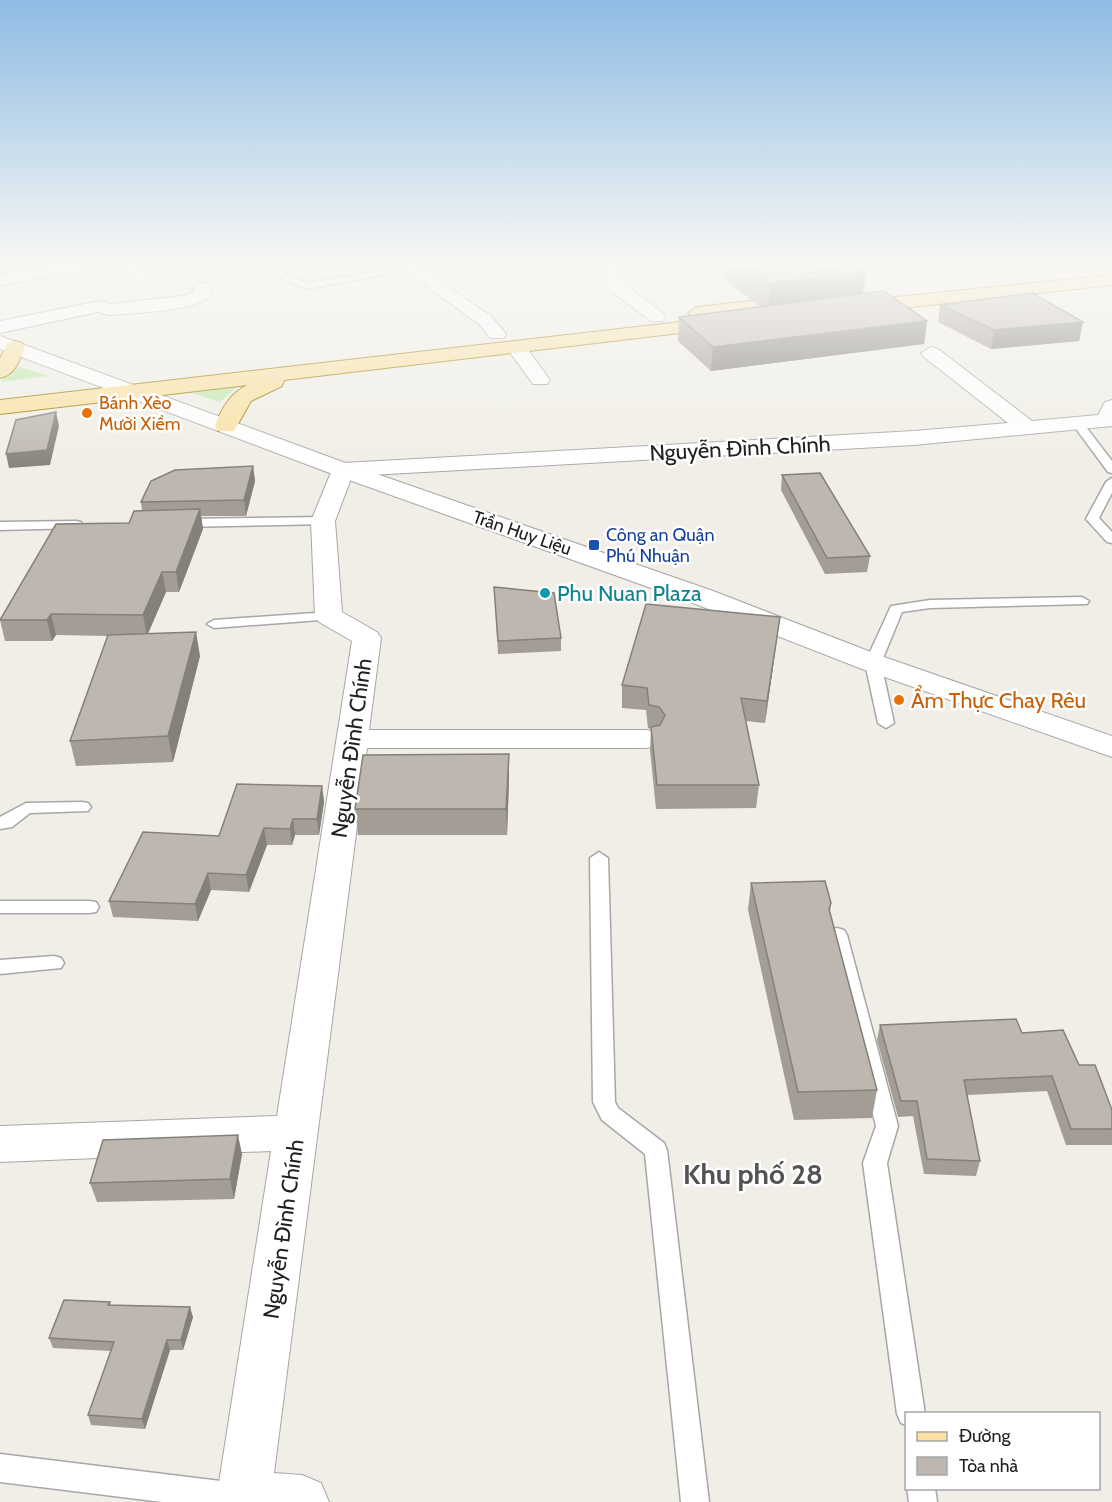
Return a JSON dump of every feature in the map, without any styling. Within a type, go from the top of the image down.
[{"type":"main road","points":[[0,389],[506,333]]},
{"type":"main road","points":[[0,407],[133,393],[618,333]]},
{"type":"main road","points":[[0,372],[8,363],[4,340]]},
{"type":"main road","points":[[226,426],[235,404],[247,392],[315,370]]},
{"type":"street","points":[[4,340],[24,333]]},
{"type":"street","points":[[4,340],[56,333]]},
{"type":"street","name":"Trần Huy Liệu","points":[[4,340],[133,393],[703,597],[873,663],[1112,747]]},
{"type":"street","points":[[516,347],[540,380]]},
{"type":"street","points":[[931,353],[1029,429]]},
{"type":"street","name":"Nguyễn Đình Chính","points":[[343,470],[902,438],[1029,429],[1078,424],[1110,417]]},
{"type":"street","points":[[329,616],[323,521],[343,470]]},
{"type":"street","name":"Nguyễn Đình Chính","points":[[244,1500],[367,638],[329,616]]},
{"type":"street","points":[[353,739],[646,739]]},
{"type":"street","points":[[0,1144],[297,1132]]},
{"type":"street","points":[[244,1500],[302,1502]]},
{"type":"lane","points":[[1078,424],[1112,469]]},
{"type":"lane","points":[[1112,482],[1092,519],[1112,539]]},
{"type":"lane","points":[[167,524],[323,521]]},
{"type":"lane","points":[[0,526],[96,525]]},
{"type":"lane","points":[[886,723],[873,663],[896,609],[930,604],[1083,601]]},
{"type":"lane","points":[[214,624],[329,616]]},
{"type":"lane","points":[[2,826],[26,808],[82,807]]},
{"type":"lane","points":[[599,858],[604,1102],[610,1114],[656,1150],[695,1502]]},
{"type":"lane","points":[[0,907],[89,907]]},
{"type":"lane","points":[[837,934],[887,1126],[875,1163],[910,1412]]},
{"type":"lane","points":[[0,967],[54,963]]},
{"type":"lane","points":[[0,1468],[244,1500]]},
{"type":"green space","points":[[19,367],[49,376],[0,382]]},
{"type":"green space","points":[[238,386],[220,402],[189,392]]},
{"type":"building","points":[[697,333],[827,333],[713,347]]},
{"type":"building","points":[[56,412],[47,450],[6,454],[16,420]]},
{"type":"building","points":[[253,466],[244,500],[141,502],[151,481],[175,470]]},
{"type":"building","points":[[820,473],[870,556],[827,558],[782,475]]},
{"type":"building","points":[[200,509],[176,572],[162,572],[143,615],[51,614],[47,620],[0,620],[56,524],[129,523],[134,511]]},
{"type":"building","points":[[494,587],[554,593],[561,638],[498,641]]},
{"type":"building","points":[[646,604],[780,617],[767,701],[741,698],[759,785],[657,785],[651,727],[660,725],[665,715],[659,707],[649,705],[647,688],[622,685]]},
{"type":"building","points":[[196,632],[168,736],[70,741],[108,635]]},
{"type":"building","points":[[509,754],[506,809],[355,809],[363,755]]},
{"type":"building","points":[[237,784],[322,786],[317,819],[293,819],[290,829],[264,828],[246,875],[208,873],[195,904],[109,901],[143,832],[219,836]]},
{"type":"building","points":[[825,881],[831,903],[829,909],[877,1090],[798,1092],[751,883]]},
{"type":"building","points":[[1016,1019],[1022,1033],[1063,1030],[1079,1065],[1095,1065],[1112,1110],[1112,1129],[1071,1129],[1052,1076],[964,1080],[980,1161],[927,1159],[917,1101],[901,1101],[880,1025]]},
{"type":"building","points":[[238,1135],[230,1179],[90,1183],[103,1140]]},
{"type":"building","points":[[64,1300],[110,1302],[108,1305],[190,1307],[181,1340],[167,1340],[142,1419],[88,1415],[114,1342],[49,1338]]},
{"type":"place","name":"Bánh Xèo Mười Xiềm","points":[[87,413]]},
{"type":"place","name":"Công an Quận Phú Nhuận","points":[[594,545]]},
{"type":"place","name":"Phu Nuan Plaza","points":[[545,593]]},
{"type":"place","name":"Ẩm Thực Chay Rêu","points":[[899,700]]},
{"type":"district","name":"Khu phố 28","points":[[753,1174]]}]
